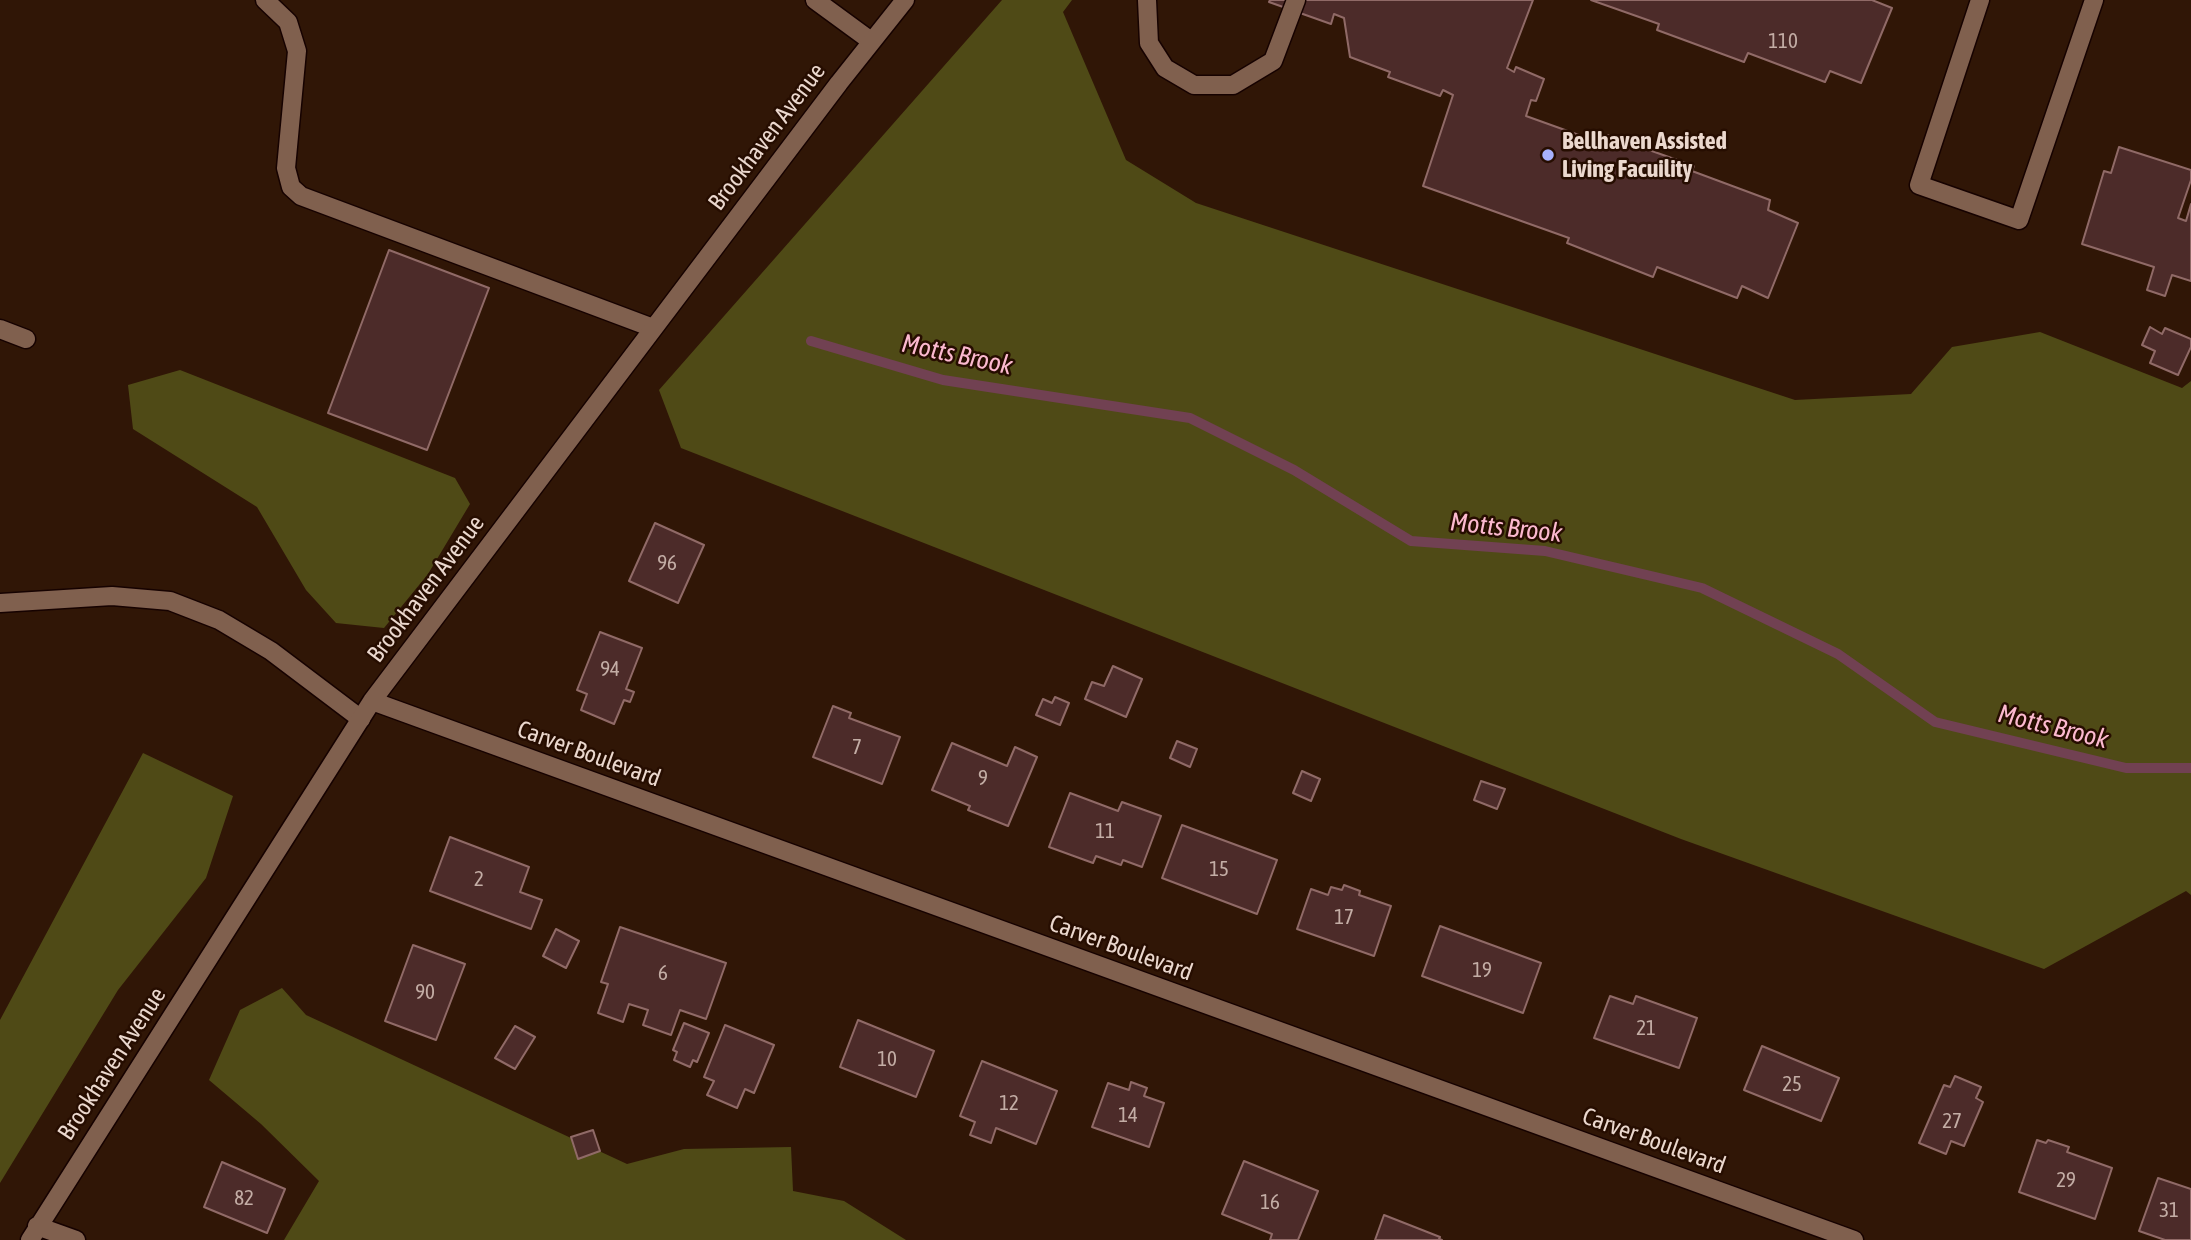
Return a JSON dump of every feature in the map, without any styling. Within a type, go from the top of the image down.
[{"type":"street","points":[[265,0],[288,22],[297,51],[286,168],[291,187],[301,196],[653,328]]},
{"type":"street","points":[[815,0],[871,41]]},
{"type":"street","name":"Brookhaven Avenue","points":[[34,1233],[372,701],[871,41],[905,0]]},
{"type":"street","points":[[1147,0],[1149,43],[1165,68],[1194,85],[1233,85],[1273,61],[1296,0]]},
{"type":"street","points":[[1980,0],[1919,185],[2019,220],[2094,0]]},
{"type":"street","points":[[0,329],[26,339]]},
{"type":"street","points":[[0,603],[112,596],[170,601],[219,620],[271,651],[361,719]]},
{"type":"street","name":"Carver Boulevard","points":[[372,701],[1854,1240]]},
{"type":"street","points":[[34,1233],[76,1240]]},
{"type":"shaded area","points":[[1002,0],[1072,0],[1063,12],[1126,160],[1196,203],[1795,400],[1911,394],[1952,347],[2040,332],[2182,388],[2191,381],[2191,895],[2186,891],[2044,969],[1681,839],[681,448],[659,390]]},
{"type":"shaded area","points":[[180,370],[455,478],[470,504],[428,574],[384,628],[336,623],[306,590],[257,507],[133,429],[128,385]]},
{"type":"shaded area","points":[[143,753],[233,796],[206,878],[118,990],[0,1183],[0,1020]]},
{"type":"shaded area","points":[[282,988],[306,1015],[627,1164],[684,1149],[791,1147],[793,1191],[844,1201],[906,1240],[284,1240],[319,1181],[261,1124],[209,1080],[240,1010]]},
{"type":"building","name":"Bellhaven Assisted Living Facuility","points":[[1533,0],[1507,68],[1514,72],[1516,67],[1544,79],[1536,101],[1531,100],[1526,116],[1604,144],[1607,135],[1694,166],[1692,171],[1770,200],[1768,210],[1798,223],[1768,298],[1742,286],[1737,298],[1657,267],[1653,277],[1567,243],[1569,238],[1423,186],[1453,95],[1443,90],[1440,96],[1388,77],[1390,72],[1350,57],[1344,18],[1334,14],[1331,24],[1269,2]]},
{"type":"building","name":"Bellhaven Assisted Living Facuility","points":[[1591,0],[1872,0],[1892,8],[1861,83],[1830,71],[1825,82],[1748,53],[1744,62],[1657,30],[1659,24]]},
{"type":"building","points":[[2119,147],[2191,170],[2191,180],[2178,218],[2186,221],[2191,204],[2191,281],[2172,275],[2165,296],[2147,290],[2154,267],[2082,244],[2104,171],[2111,173]]},
{"type":"building","points":[[389,250],[489,288],[427,450],[328,413]]},
{"type":"building","points":[[2150,327],[2162,334],[2165,328],[2191,339],[2191,347],[2178,375],[2150,363],[2155,351],[2142,345]]},
{"type":"building","points":[[655,523],[704,545],[678,603],[629,581]]},
{"type":"building","points":[[600,632],[642,648],[626,689],[634,692],[630,702],[624,700],[614,724],[581,710],[587,694],[577,690]]},
{"type":"building","points":[[1113,666],[1142,679],[1126,717],[1085,699],[1092,682],[1104,686]]},
{"type":"building","points":[[1055,697],[1069,703],[1060,725],[1036,715],[1043,699],[1052,703]]},
{"type":"building","points":[[833,706],[851,713],[849,718],[900,737],[882,784],[813,757]]},
{"type":"building","points":[[1177,741],[1197,749],[1190,767],[1170,758]]},
{"type":"building","points":[[952,743],[1007,766],[1015,747],[1037,757],[1008,826],[968,810],[970,806],[932,790]]},
{"type":"building","points":[[1302,771],[1320,779],[1311,801],[1293,793]]},
{"type":"building","points":[[1481,781],[1505,789],[1497,809],[1474,800]]},
{"type":"building","points":[[1070,793],[1118,811],[1122,802],[1161,816],[1142,867],[1123,860],[1121,865],[1096,856],[1093,863],[1049,847]]},
{"type":"building","points":[[1182,825],[1277,860],[1257,914],[1162,878]]},
{"type":"building","points":[[450,837],[529,867],[520,892],[542,900],[531,929],[430,891]]},
{"type":"building","points":[[1344,885],[1360,891],[1359,895],[1391,906],[1374,956],[1297,929],[1311,889],[1328,895],[1331,887],[1342,890]]},
{"type":"building","points":[[1440,926],[1541,963],[1523,1013],[1422,976]]},
{"type":"building","points":[[620,927],[726,963],[706,1019],[680,1010],[671,1035],[643,1025],[648,1010],[629,1004],[623,1022],[598,1013],[608,984],[601,982]]},
{"type":"building","points":[[556,929],[579,941],[566,968],[543,956]]},
{"type":"building","points":[[413,945],[465,964],[436,1040],[385,1021]]},
{"type":"building","points":[[1610,996],[1633,1004],[1636,996],[1697,1018],[1679,1068],[1594,1038]]},
{"type":"building","points":[[858,1020],[934,1051],[916,1097],[840,1067]]},
{"type":"building","points":[[684,1023],[709,1033],[697,1062],[693,1060],[690,1067],[674,1060],[677,1052],[673,1050]]},
{"type":"building","points":[[725,1025],[774,1045],[754,1093],[745,1089],[737,1108],[707,1095],[714,1081],[704,1077]]},
{"type":"building","points":[[515,1026],[535,1037],[515,1069],[495,1058]]},
{"type":"building","points":[[1762,1046],[1839,1078],[1821,1121],[1744,1090]]},
{"type":"building","points":[[982,1061],[1057,1091],[1036,1144],[996,1128],[991,1143],[970,1135],[975,1122],[960,1116]]},
{"type":"building","points":[[1955,1076],[1981,1087],[1976,1098],[1983,1102],[1964,1146],[1951,1141],[1946,1154],[1919,1143],[1944,1085],[1950,1087]]},
{"type":"building","points":[[1131,1082],[1147,1088],[1144,1096],[1164,1103],[1149,1147],[1092,1127],[1108,1083],[1129,1090]]},
{"type":"building","points":[[593,1130],[600,1151],[578,1159],[571,1137]]},
{"type":"building","points":[[2037,1140],[2046,1143],[2048,1140],[2069,1147],[2067,1152],[2112,1168],[2095,1219],[2019,1192]]},
{"type":"building","points":[[1244,1161],[1318,1191],[1298,1240],[1270,1240],[1272,1234],[1222,1214]]},
{"type":"building","points":[[222,1162],[285,1189],[267,1233],[204,1207]]},
{"type":"building","points":[[2158,1178],[2191,1189],[2191,1240],[2165,1240],[2139,1231]]},
{"type":"building","points":[[1384,1215],[1440,1237],[1442,1240],[1375,1240]]},
{"type":"waterway","name":"Motts Brook","points":[[811,341],[943,380],[1190,418],[1294,470],[1411,541],[1545,551],[1702,588],[1838,654],[1935,722],[2126,768],[2191,768]]},
{"type":"place","name":"Bellhaven Assisted Living Facuility","points":[[1548,155]]}]
